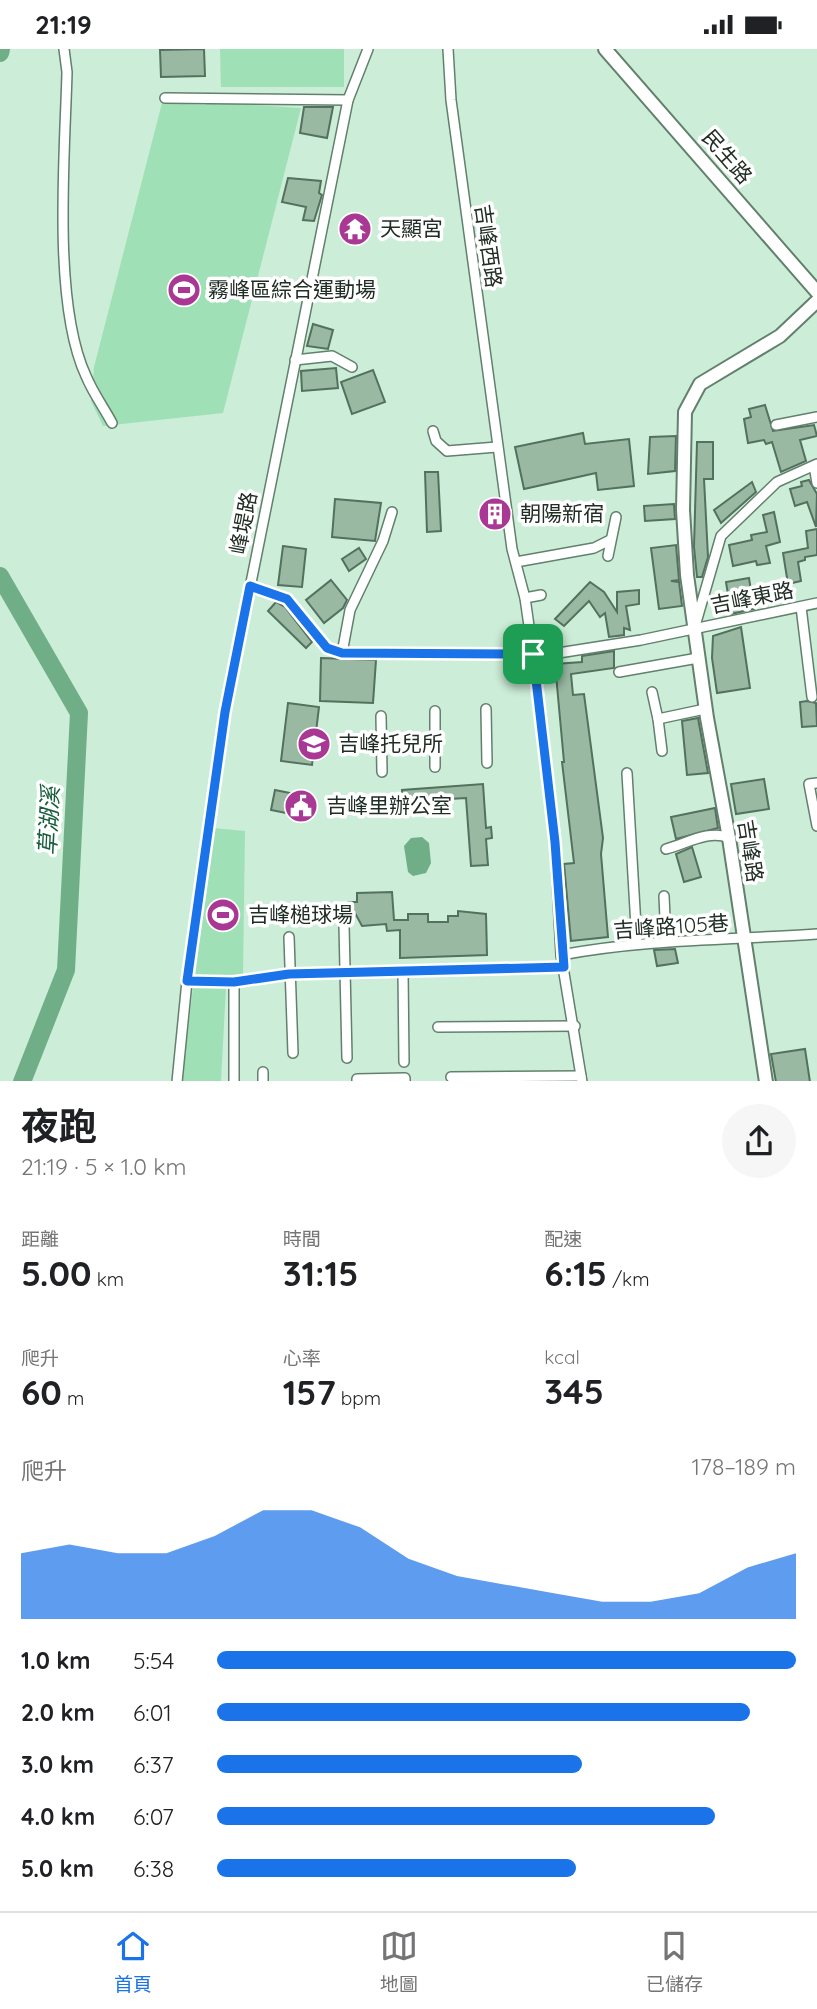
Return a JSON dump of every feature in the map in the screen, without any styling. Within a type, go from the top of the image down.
[{"type":"street","points":[[64,49],[67,72],[65,259],[70,314],[85,376],[112,423]]},
{"type":"street","name":"峰堤路","points":[[177,1081],[187,981],[225,712],[348,100],[368,49]]},
{"type":"street","name":"吉峰西路","points":[[448,49],[452,100],[497,447],[533,654],[555,842],[561,955],[582,1079]]},
{"type":"street","name":"民生路","points":[[605,49],[817,292]]},
{"type":"street","points":[[165,98],[348,100]]},
{"type":"street","name":"吉峰路","points":[[766,1081],[694,628],[683,510],[685,412],[700,384],[780,337],[817,301]]},
{"type":"street","points":[[295,360],[332,356],[352,367]]},
{"type":"street","points":[[776,425],[817,417]]},
{"type":"street","points":[[433,431],[436,440],[447,451],[497,447]]},
{"type":"street","points":[[815,465],[817,483]]},
{"type":"street","name":"吉峰路","points":[[694,628],[721,536],[777,482],[815,465]]},
{"type":"street","points":[[342,653],[350,610],[392,512]]},
{"type":"street","points":[[608,556],[617,517]]},
{"type":"street","points":[[516,562],[594,548],[610,540]]},
{"type":"street","points":[[250,586],[287,599],[327,648],[342,653],[533,654],[628,643],[694,628]]},
{"type":"street","points":[[524,598],[541,595]]},
{"type":"street","name":"吉峰東路","points":[[694,628],[817,603]]},
{"type":"street","points":[[801,607],[812,697]]},
{"type":"street","points":[[619,672],[698,658]]},
{"type":"street","points":[[652,692],[662,751]]},
{"type":"street","points":[[486,709],[487,763]]},
{"type":"street","points":[[658,719],[705,709]]},
{"type":"street","points":[[435,712],[435,767]]},
{"type":"street","points":[[381,716],[382,772]]},
{"type":"street","points":[[627,773],[637,944]]},
{"type":"street","points":[[817,783],[809,784],[817,826]]},
{"type":"street","points":[[666,849],[692,843],[705,836],[721,834],[729,838]]},
{"type":"street","points":[[664,896],[666,940]]},
{"type":"street","points":[[344,925],[347,1058]]},
{"type":"street","name":"吉峰路105巷","points":[[561,955],[666,940],[817,934]]},
{"type":"street","points":[[289,937],[293,1053]]},
{"type":"street","points":[[187,981],[234,982],[289,974],[564,967]]},
{"type":"street","points":[[403,971],[404,1062]]},
{"type":"street","points":[[234,982],[234,1081]]},
{"type":"street","points":[[439,1027],[575,1026]]},
{"type":"street","points":[[451,1077],[582,1079]]},
{"type":"street","points":[[357,1080],[405,1079]]},
{"type":"shaded area","points":[[220,49],[344,49],[344,87],[221,87]]},
{"type":"shaded area","name":"霧峰區綜合運動場","points":[[207,102],[301,108],[223,413],[103,426],[91,401],[94,367],[162,103],[206,105]]},
{"type":"shaded area","name":"吉峰槌球場","points":[[213,828],[245,831],[243,974],[195,977]]},
{"type":"shaded area","points":[[422,837],[429,843],[431,863],[426,873],[413,876],[408,872],[404,846],[411,838]]},
{"type":"shaded area","points":[[193,987],[226,987],[221,1081],[182,1081]]},
{"type":"building","points":[[204,49],[205,76],[161,77],[160,50]]},
{"type":"building","points":[[304,107],[333,107],[327,138],[300,133]]},
{"type":"building","points":[[288,178],[321,181],[319,193],[322,195],[314,221],[303,220],[306,207],[282,202]]},
{"type":"building","points":[[313,324],[333,330],[328,349],[307,346]]},
{"type":"building","points":[[336,368],[338,388],[302,391],[301,371]]},
{"type":"building","points":[[373,370],[385,402],[352,414],[341,382]]},
{"type":"building","points":[[765,405],[773,431],[814,425],[817,436],[800,440],[806,461],[781,472],[772,442],[766,444],[764,440],[748,443],[744,419],[751,417],[749,409]]},
{"type":"building","points":[[583,433],[585,444],[629,439],[634,486],[598,490],[596,473],[524,489],[515,447]]},
{"type":"building","points":[[676,436],[675,471],[648,474],[650,437]]},
{"type":"building","points":[[697,442],[713,442],[713,479],[704,479],[708,557],[702,577],[697,577],[694,547]]},
{"type":"building","points":[[425,472],[438,472],[441,531],[427,532]]},
{"type":"building","points":[[809,480],[817,494],[816,527],[807,502],[795,506],[790,489],[802,486],[801,482]]},
{"type":"building","points":[[752,482],[756,492],[721,523],[714,510]]},
{"type":"building","points":[[335,499],[381,503],[375,541],[332,537]]},
{"type":"building","points":[[674,504],[675,519],[645,521],[644,506]]},
{"type":"building","points":[[774,512],[780,542],[766,546],[770,563],[757,565],[756,561],[733,566],[729,545],[752,540],[751,535],[767,532],[763,515]]},
{"type":"building","points":[[817,529],[817,555],[805,557],[805,560],[798,562],[801,581],[788,584],[783,553],[808,548],[806,531]]},
{"type":"building","points":[[676,545],[679,580],[671,581],[679,582],[682,606],[659,609],[651,548]]},
{"type":"building","points":[[283,546],[306,549],[302,587],[278,585]]},
{"type":"building","points":[[359,548],[366,559],[349,571],[342,559]]},
{"type":"building","points":[[749,578],[754,609],[731,614],[726,582]]},
{"type":"building","points":[[331,580],[347,600],[343,608],[324,623],[306,600]]},
{"type":"building","points":[[590,582],[604,592],[617,612],[617,592],[639,590],[639,604],[626,606],[630,630],[624,628],[624,635],[609,637],[605,613],[600,617],[589,601],[564,626],[555,619]]},
{"type":"building","points":[[276,602],[285,607],[312,642],[306,648],[268,611]]},
{"type":"building","points":[[741,627],[750,688],[717,693],[712,658],[713,636]]},
{"type":"building","points":[[614,651],[614,668],[571,674],[573,695],[584,694],[603,838],[601,854],[608,937],[571,941],[564,864],[574,863],[562,762],[555,664],[582,662],[582,656]]},
{"type":"building","points":[[321,658],[376,660],[373,703],[320,701]]},
{"type":"building","points":[[800,702],[816,703],[817,726],[802,727]]},
{"type":"building","points":[[288,703],[319,707],[312,765],[281,761]]},
{"type":"building","points":[[698,718],[708,773],[687,775],[682,721]]},
{"type":"building","points":[[764,779],[769,809],[736,814],[731,784]]},
{"type":"building","points":[[483,784],[486,828],[491,827],[492,838],[486,839],[488,865],[471,866],[466,798],[449,799],[449,804],[403,808],[402,790]]},
{"type":"building","points":[[275,790],[310,797],[306,817],[271,810]]},
{"type":"building","points":[[715,808],[718,828],[676,839],[671,817]]},
{"type":"building","points":[[692,847],[701,877],[684,882],[676,854]]},
{"type":"building","points":[[392,892],[394,920],[408,920],[408,914],[428,914],[428,922],[448,922],[448,916],[458,916],[458,911],[486,914],[487,955],[400,958],[400,930],[387,931],[386,924],[362,926],[349,902],[357,902],[357,893]]},
{"type":"building","points":[[675,949],[678,963],[657,966],[654,950]]},
{"type":"building","points":[[805,1049],[810,1081],[776,1081],[771,1054]]},
{"type":"waterway","points":[[0,53],[1,49]]},
{"type":"waterway","name":"草湖溪","points":[[0,576],[79,713],[66,970],[22,1081]]},
{"type":"place","name":"天顯宮","points":[[355,229]]},
{"type":"place","name":"霧峰區綜合運動場","points":[[184,290]]},
{"type":"place","name":"朝陽新宿","points":[[495,514]]},
{"type":"place","name":"吉峰托兒所","points":[[314,744]]},
{"type":"place","name":"吉峰里辦公室","points":[[301,806]]},
{"type":"place","name":"吉峰槌球場","points":[[223,915]]},
{"type":"route","points":[[250,586],[287,599],[327,648],[342,653],[533,654],[555,842],[561,955],[564,967],[289,974],[234,982],[187,981],[225,712],[250,586]]}]
